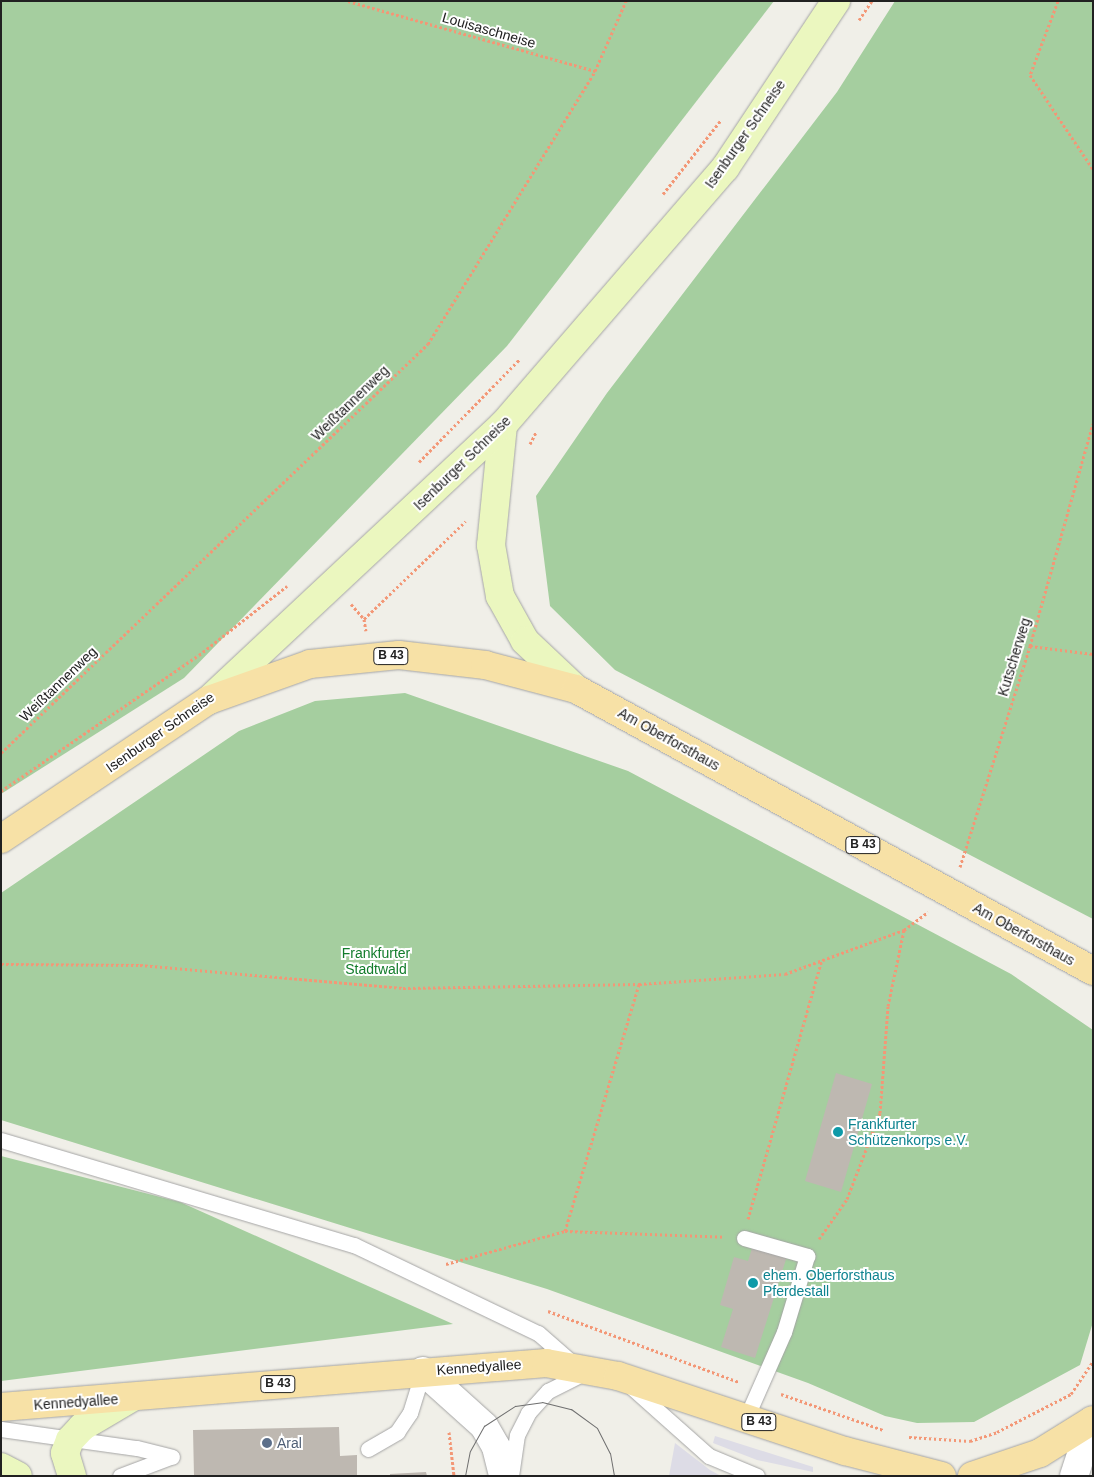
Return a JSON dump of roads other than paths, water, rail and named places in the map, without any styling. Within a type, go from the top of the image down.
[{"type":"main road","name":"Isenburger Schneise","points":[[1,839],[209,700],[503,424],[725,168],[836,1]]},
{"type":"main road","points":[[503,424],[492,515],[491,545],[500,596],[525,641],[576,689]]},
{"type":"main road","name":"Am Oberforsthaus","points":[[209,700],[310,664],[399,655],[485,665],[576,689],[1093,971]]},
{"type":"main road","name":"Kennedyallee","points":[[1,1407],[518,1364],[596,1371],[746,1418],[898,1473],[942,1476]]},
{"type":"main road","points":[[72,1476],[65,1453],[70,1440],[82,1427],[133,1397]]},
{"type":"main road","points":[[972,1476],[1040,1453],[1092,1420]]},
{"type":"main road","points":[[1,1467],[18,1476]]},
{"type":"street","points":[[422,1372],[484,1426],[496,1447],[503,1476]]},
{"type":"street","points":[[1074,1476],[1092,1420]]},
{"type":"lane","points":[[1,1140],[341,1241],[538,1333],[596,1371],[709,1456],[756,1476]]},
{"type":"lane","points":[[744,1238],[807,1256],[784,1332],[746,1418]]},
{"type":"lane","points":[[512,1476],[517,1435],[534,1405],[565,1380],[596,1371]]},
{"type":"lane","points":[[368,1449],[391,1437],[410,1413],[422,1372]]},
{"type":"lane","points":[[1,1428],[70,1440],[137,1448],[174,1457],[120,1476]]},
{"type":"tram line","points":[[465,1476],[470,1451],[484,1426],[515,1406],[542,1402],[571,1409],[597,1428],[610,1453],[614,1476]]},
{"type":"place","name":"Frankfurter Schützenkorps e.V.","points":[[838,1132]]},
{"type":"place","name":"ehem. Oberforsthaus Pferdestall","points":[[753,1283]]},
{"type":"place","name":"Aral","points":[[267,1443]]},
{"type":"park label","name":"Frankfurter Stadtwald","points":[[376,962]]}]
